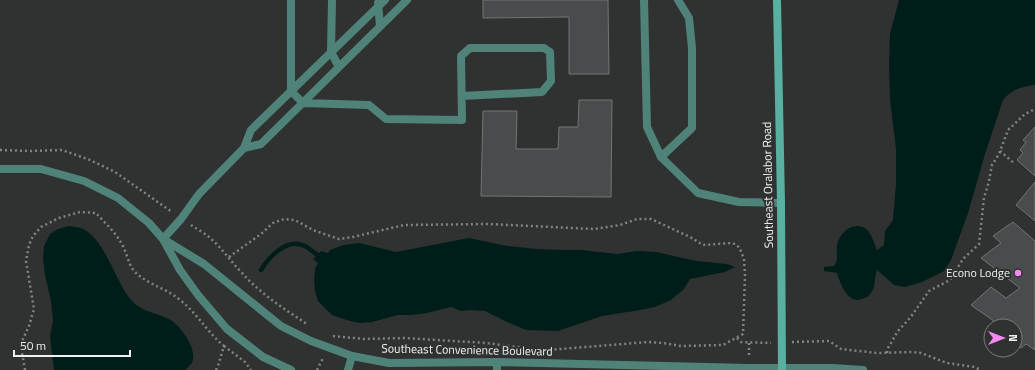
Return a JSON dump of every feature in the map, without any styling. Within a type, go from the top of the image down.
[{"type":"main road","name":"Southeast Oralabor Road","points":[[777,0],[781,203],[782,369]]},
{"type":"street","points":[[291,0],[291,91],[303,103],[369,105],[386,119],[462,120],[461,56],[470,48],[544,48],[550,52],[551,81],[542,92],[462,96]]},
{"type":"street","points":[[332,0],[332,52],[339,67]]},
{"type":"street","points":[[163,239],[199,194],[244,148],[251,130],[332,52],[378,3],[385,0]]},
{"type":"street","points":[[244,148],[261,144],[407,0]]},
{"type":"street","points":[[644,0],[646,127],[661,157],[698,193],[739,202],[781,203]]},
{"type":"street","points":[[661,157],[692,128],[692,48],[689,18],[678,0]]},
{"type":"street","points":[[378,3],[380,26]]},
{"type":"street","name":"Southeast Convenience Boulevard","points":[[0,169],[41,169],[84,181],[118,198],[149,223],[163,239],[180,270],[198,295],[227,329],[263,357],[291,370]]},
{"type":"street","name":"Southeast Convenience Boulevard","points":[[163,239],[204,264],[281,326],[311,341],[352,356],[389,363],[497,366],[782,369],[832,368],[863,370]]},
{"type":"street","points":[[348,370],[352,356]]},
{"type":"path","points":[[887,353],[888,348],[898,331],[910,318],[929,291],[950,280],[963,259],[979,244],[984,198],[992,165],[1000,151],[1008,130],[1024,114],[1035,109]]},
{"type":"path","points":[[0,150],[62,150],[90,160],[115,172],[209,237],[262,292],[309,326]]},
{"type":"path","points":[[1000,151],[1015,164]]},
{"type":"path","points":[[25,370],[22,353],[23,339],[34,310],[26,262],[29,245],[33,236],[41,227],[59,218],[80,212],[96,213],[120,240],[132,269],[150,284],[169,291],[193,310],[214,338],[245,362],[251,370]]},
{"type":"path","points":[[229,257],[261,234],[273,223],[284,219],[295,220],[313,230],[340,239],[404,224],[488,224],[594,229],[620,225],[637,219],[651,218],[703,245],[732,242],[740,249],[744,259],[745,275],[743,334],[724,344],[681,346],[648,342],[548,350],[486,343],[405,338],[364,339],[332,336]]},
{"type":"path","points":[[737,338],[741,342],[782,343],[829,341],[842,349],[877,353],[921,353],[947,364],[974,367],[981,370]]},
{"type":"path","points":[[216,370],[224,346]]},
{"type":"shaded area","points":[[899,0],[1035,0],[1035,85],[1017,89],[1003,100],[985,154],[968,213],[951,260],[944,271],[922,282],[905,287],[894,285],[877,270],[874,286],[870,294],[865,298],[857,300],[853,299],[845,292],[837,273],[824,271],[824,267],[834,266],[836,264],[838,241],[847,230],[856,226],[865,228],[870,234],[877,250],[884,245],[885,231],[893,220],[896,183],[896,149],[890,99],[889,64],[890,34]]},
{"type":"shaded area","points":[[69,226],[81,228],[90,233],[97,241],[127,294],[137,306],[167,318],[176,324],[188,340],[193,352],[192,363],[186,370],[54,370],[50,336],[53,321],[51,301],[45,275],[43,258],[44,246],[50,234],[58,229]]},
{"type":"shaded area","points":[[469,238],[507,246],[537,249],[581,250],[617,254],[637,251],[656,252],[696,261],[727,264],[735,267],[725,272],[690,279],[684,289],[671,300],[655,307],[602,316],[558,331],[526,330],[485,311],[461,311],[451,307],[427,313],[398,315],[372,322],[360,323],[332,315],[318,301],[314,280],[315,269],[318,263],[313,259],[321,251],[328,253],[330,250],[344,245],[359,243],[396,252]]},
{"type":"building","points":[[483,0],[608,0],[609,74],[569,74],[569,17],[483,18]]},
{"type":"building","points":[[579,100],[612,100],[611,197],[481,196],[483,111],[517,111],[516,149],[558,149],[559,127],[578,127]]},
{"type":"building","points":[[1035,127],[1035,176],[1017,160],[1023,153],[1020,150],[1026,142],[1023,140]]},
{"type":"building","points":[[1035,182],[1035,221],[1016,205]]},
{"type":"building","name":"Econo Lodge","points":[[1013,222],[1035,241],[1035,350],[1026,344],[1023,346],[1023,318],[990,318],[971,305],[991,287],[1006,298],[1020,288],[981,258],[1001,243],[993,236]]},
{"type":"waterway","points":[[261,270],[274,254],[285,246],[292,244],[305,246],[318,255]]},
{"type":"place","name":"Econo Lodge","points":[[1018,273]]}]
